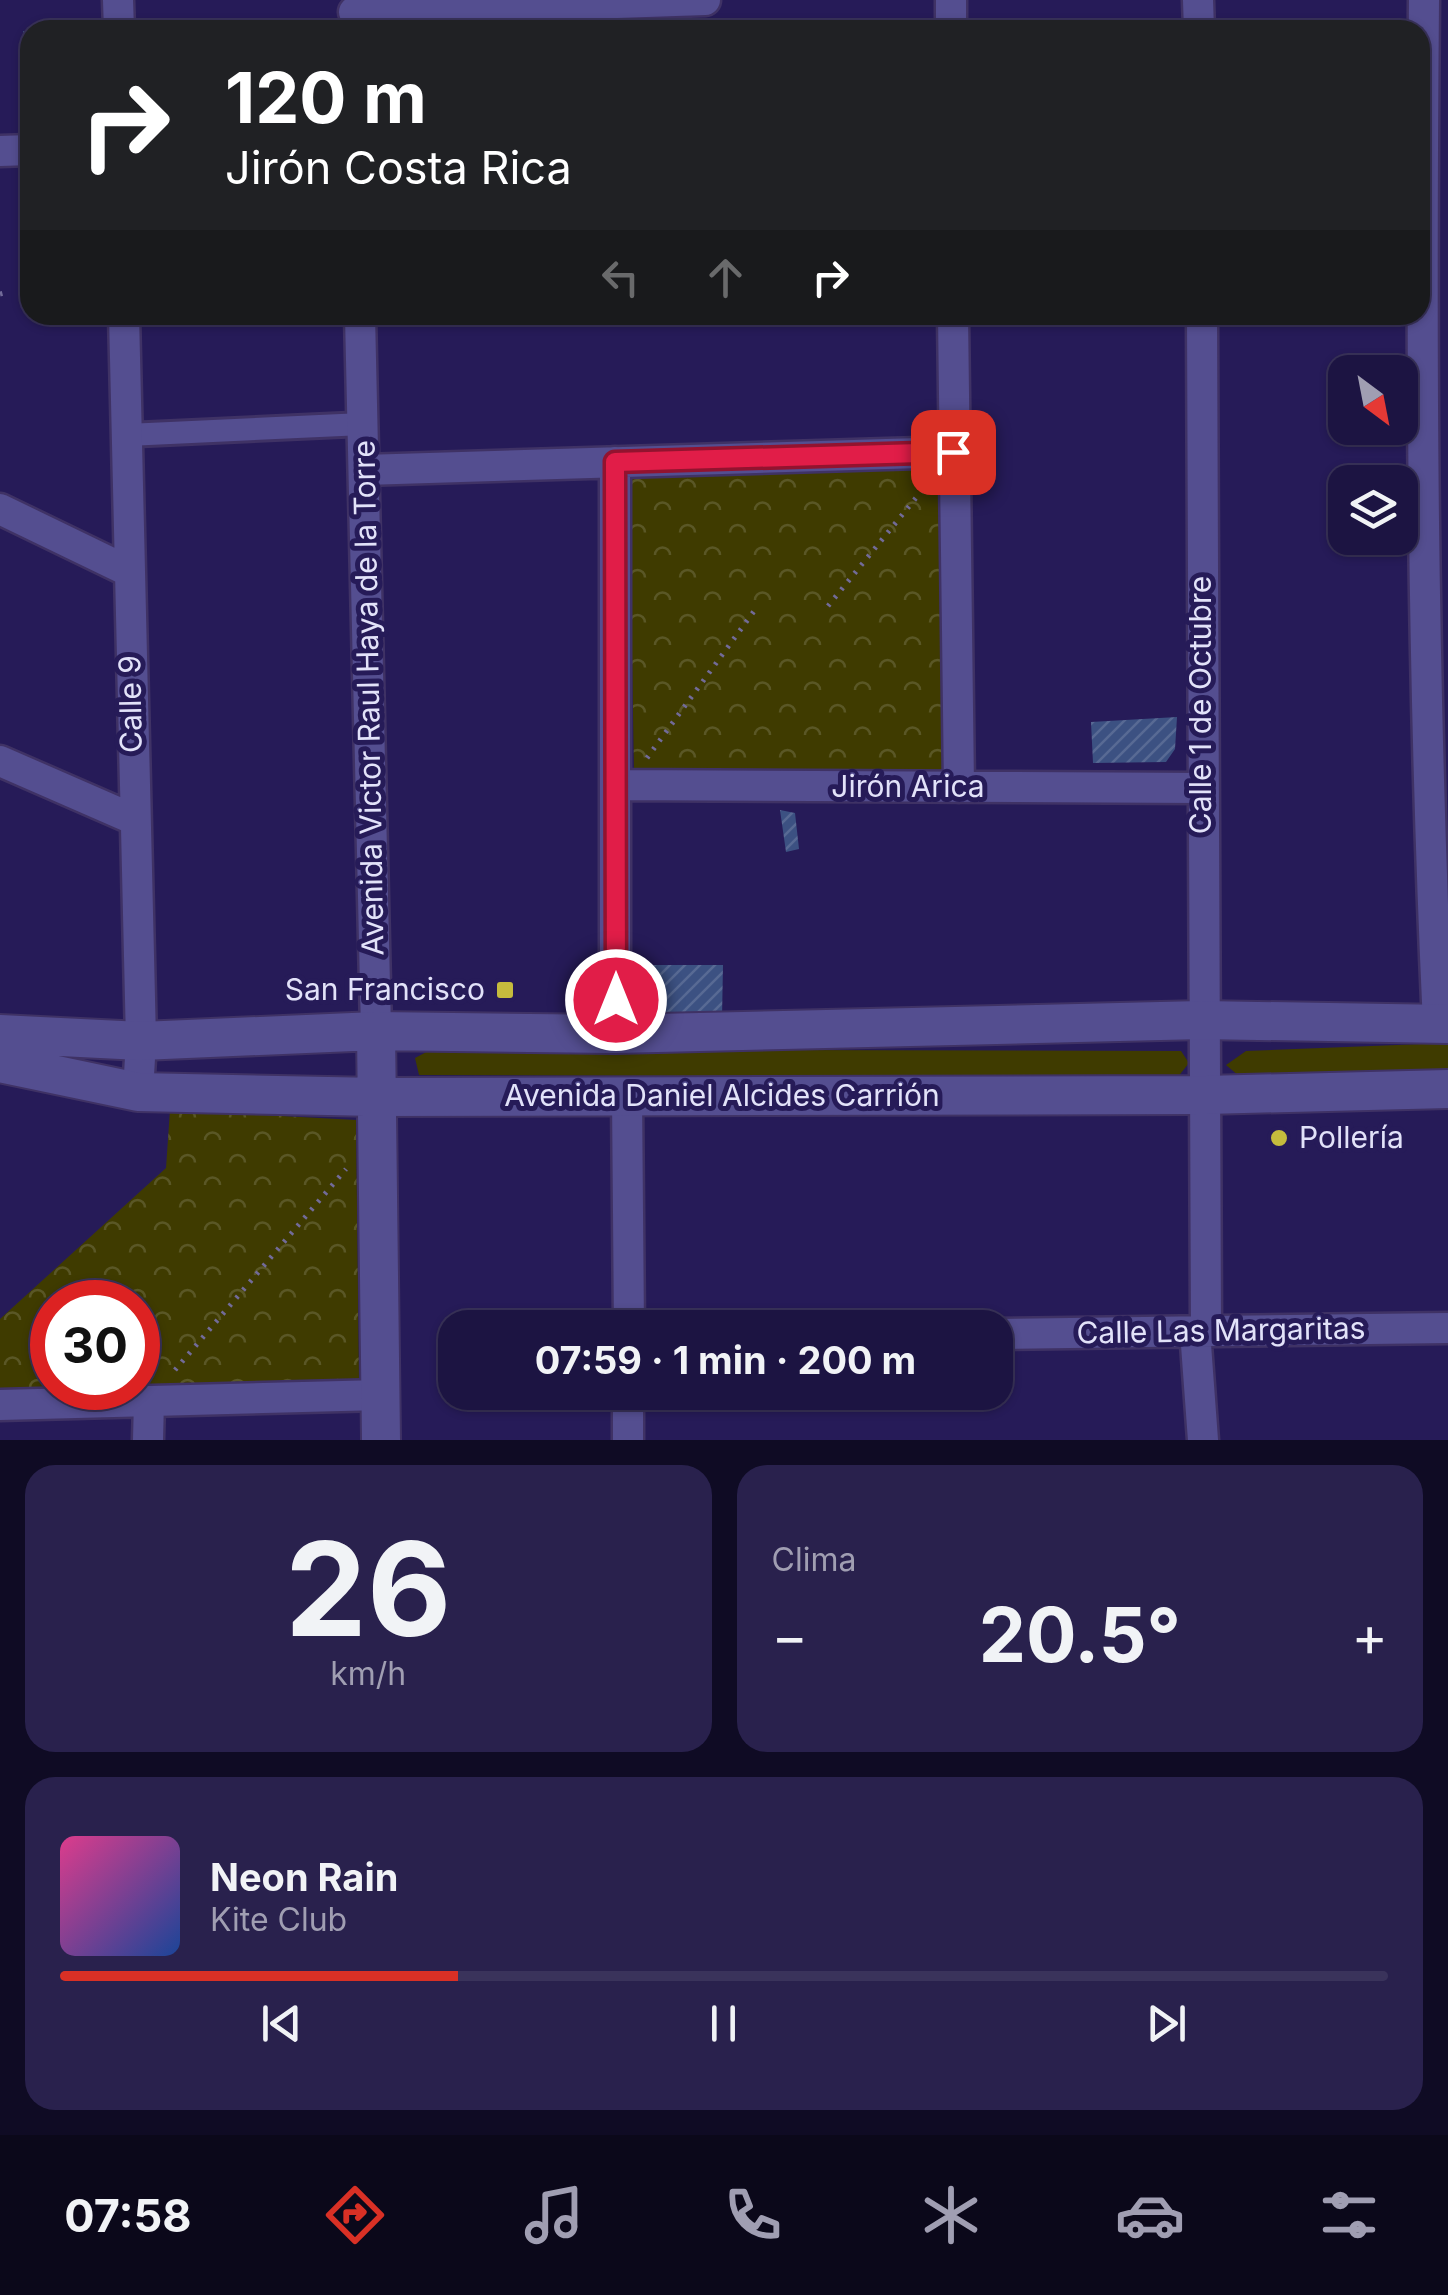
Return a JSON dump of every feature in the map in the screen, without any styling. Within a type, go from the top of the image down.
[{"type":"street","points":[[354,14],[704,0]]},
{"type":"street","points":[[1430,55],[1436,110],[1430,203]]},
{"type":"street","name":"Calle 9","points":[[124,325],[141,1041],[138,1092]]},
{"type":"street","name":"Avenida Victor Raul Haya de la Torre","points":[[360,325],[381,1440]]},
{"type":"street","points":[[952,325],[960,787]]},
{"type":"street","name":"Calle 1 de Octubre","points":[[1202,325],[1200,788],[1206,1095],[1200,1331],[1203,1440]]},
{"type":"street","points":[[1424,325],[1436,566],[1443,1024]]},
{"type":"street","points":[[127,435],[362,424]]},
{"type":"street","points":[[364,470],[953,452]]},
{"type":"street","points":[[615,462],[616,1034]]},
{"type":"street","points":[[0,510],[128,572]]},
{"type":"street","points":[[0,761],[133,820]]},
{"type":"street","name":"Jirón Arica","points":[[615,785],[1200,788]]},
{"type":"street","name":"Avenida Daniel Alcides Carrión","points":[[0,1034],[141,1041],[376,1031],[616,1034],[1202,1020],[1443,1024]]},
{"type":"street","name":"Avenida Daniel Alcides Carrión","points":[[0,1063],[138,1092],[377,1115],[627,1096],[1206,1095],[1448,1088]]},
{"type":"street","points":[[627,1096],[628,1310]]},
{"type":"street","name":"Calle Las Margaritas","points":[[1013,1334],[1448,1328]]},
{"type":"street","points":[[160,1401],[381,1395]]},
{"type":"street","points":[[0,1405],[30,1404]]},
{"type":"street","points":[[148,1440],[149,1410]]},
{"type":"street","points":[[628,1410],[628,1440]]},
{"type":"path","points":[[828,606],[953,452]]},
{"type":"path","points":[[615,785],[643,764],[757,607]]},
{"type":"path","points":[[160,1387],[377,1115]]},
{"type":"green space","points":[[947,462],[950,772],[634,773],[629,475]]},
{"type":"green space","points":[[1448,1043],[1448,1070],[1239,1076],[1226,1065],[1246,1051]]},
{"type":"green space","points":[[432,1049],[1181,1051],[1189,1063],[1177,1078],[419,1075],[415,1058]]},
{"type":"green space","points":[[170,1110],[356,1120],[359,1383],[160,1388],[160,1280],[43,1280],[166,1168]]},
{"type":"green space","points":[[30,1292],[30,1390],[0,1391],[0,1319]]},
{"type":"building","points":[[1177,717],[1175,749],[1166,762],[1093,763],[1091,722]]},
{"type":"building","points":[[780,810],[795,813],[799,849],[786,852]]},
{"type":"building","points":[[647,965],[723,965],[722,1018],[647,1017]]},
{"type":"place","name":"San Francisco","points":[[505,990]]},
{"type":"place","name":"Pollería","points":[[1279,1138]]},
{"type":"route","points":[[616,1000],[615,462],[953,452]]}]
